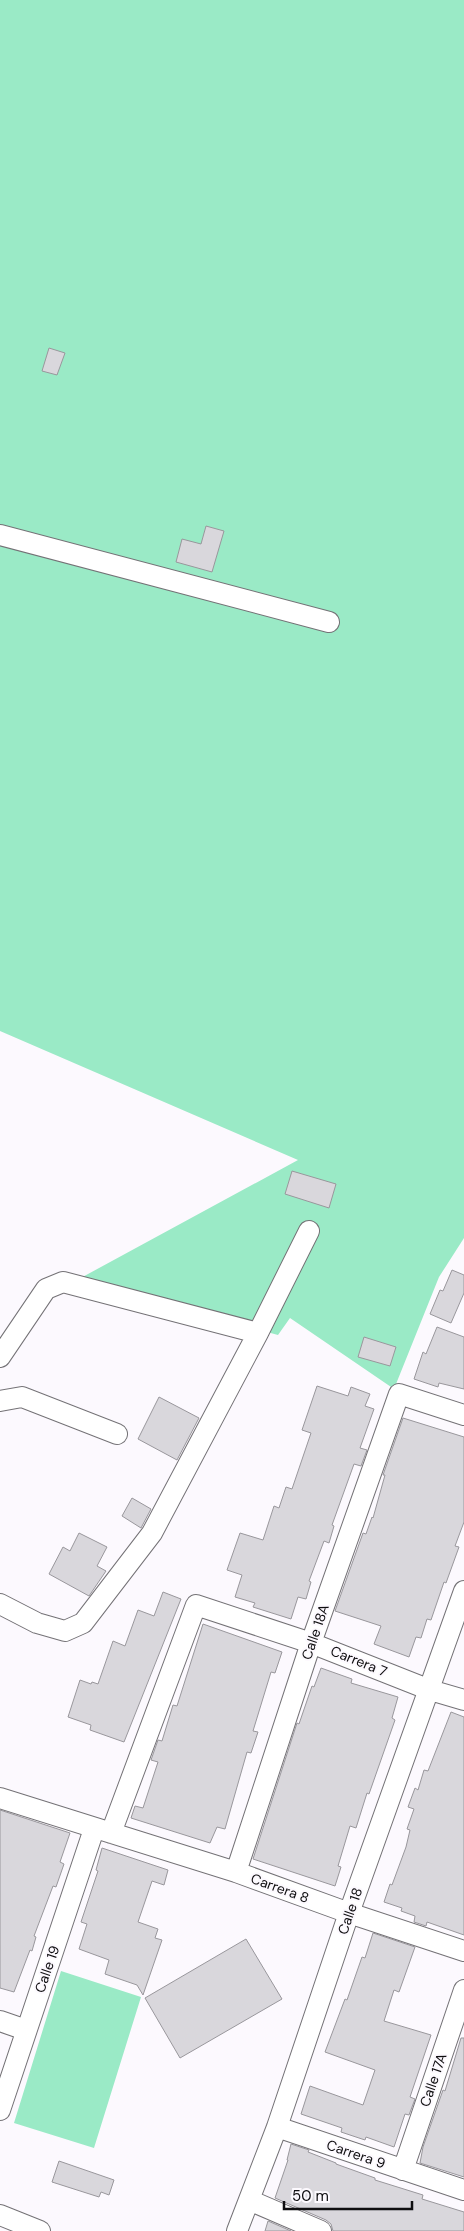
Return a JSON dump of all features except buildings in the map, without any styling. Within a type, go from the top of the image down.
[{"type":"street","points":[[0,535],[329,622]]},
{"type":"street","points":[[0,1604],[37,1623],[65,1631],[83,1623],[152,1533],[258,1333],[309,1231]]},
{"type":"street","points":[[0,1357],[46,1289],[63,1282],[258,1333]]},
{"type":"street","name":"Calle 18A","points":[[236,1872],[312,1643],[399,1394],[464,1415]]},
{"type":"street","points":[[0,1401],[22,1397],[117,1434]]},
{"type":"street","name":"Calle 18","points":[[237,2231],[277,2127],[349,1913],[464,1591]]},
{"type":"street","name":"Carrera 7","points":[[196,1605],[312,1643],[430,1690],[464,1700]]},
{"type":"street","name":"Calle 19","points":[[0,2110],[26,2030],[103,1831],[196,1605]]},
{"type":"street","name":"Carrera 8","points":[[0,1798],[236,1872],[349,1913],[464,1951]]},
{"type":"street","name":"Calle 17A","points":[[403,2170],[464,1990]]},
{"type":"street","points":[[0,2021],[26,2030]]},
{"type":"street","name":"Carrera 9","points":[[277,2127],[464,2190]]},
{"type":"street","points":[[249,2200],[321,2231]]},
{"type":"street","points":[[0,2215],[40,2231]]},
{"type":"green space","points":[[0,0],[464,0],[464,1238],[439,1277],[394,1389],[290,1318],[278,1335],[77,1280],[298,1160],[0,1031]]},
{"type":"green space","points":[[61,1971],[141,1997],[94,2148],[14,2123]]}]
